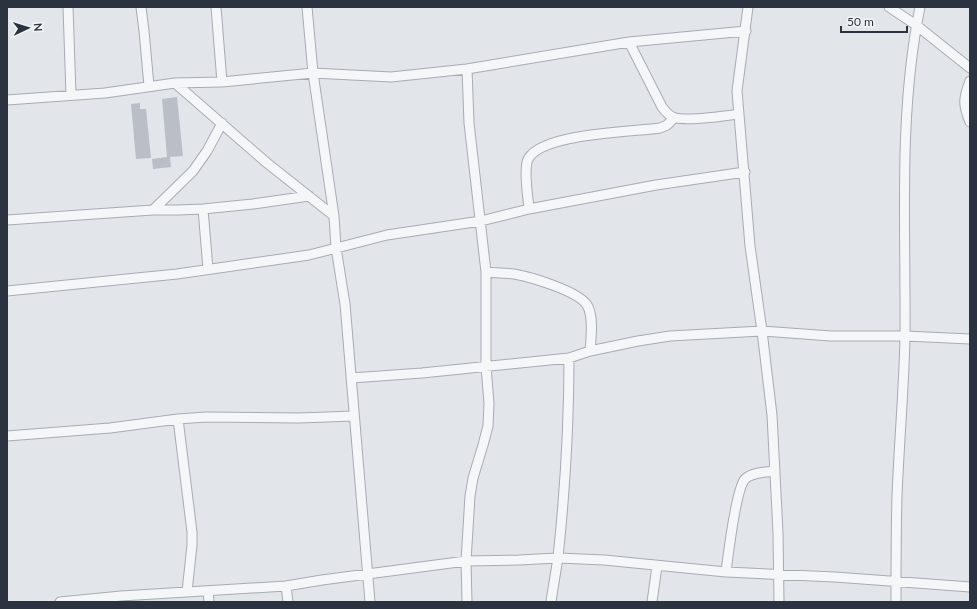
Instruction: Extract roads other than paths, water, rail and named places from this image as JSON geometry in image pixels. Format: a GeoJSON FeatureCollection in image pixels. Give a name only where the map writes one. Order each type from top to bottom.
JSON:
{"type":"FeatureCollection","features":[{"type":"Feature","properties":{"kind":"street"},"geometry":{"type":"LineString","coordinates":[[68,7],[71,95]]}},
{"type":"Feature","properties":{"kind":"street"},"geometry":{"type":"LineString","coordinates":[[141,7],[149,86]]}},
{"type":"Feature","properties":{"kind":"street"},"geometry":{"type":"LineString","coordinates":[[216,7],[222,82]]}},
{"type":"Feature","properties":{"kind":"street"},"geometry":{"type":"LineString","coordinates":[[306,7],[313,73],[334,216],[336,248],[345,304],[370,602]]}},
{"type":"Feature","properties":{"kind":"street"},"geometry":{"type":"LineString","coordinates":[[748,7],[737,91],[750,246],[772,415],[779,602]]}},
{"type":"Feature","properties":{"kind":"street"},"geometry":{"type":"LineString","coordinates":[[889,7],[916,25],[970,68]]}},
{"type":"Feature","properties":{"kind":"street"},"geometry":{"type":"LineString","coordinates":[[896,602],[897,498],[905,336],[904,225],[906,115],[907,95],[916,25],[920,7]]}},
{"type":"Feature","properties":{"kind":"street"},"geometry":{"type":"LineString","coordinates":[[7,100],[105,93],[175,83],[222,82],[313,73],[390,77],[467,70],[629,42],[746,31]]}},
{"type":"Feature","properties":{"kind":"street"},"geometry":{"type":"LineString","coordinates":[[629,42],[662,107],[674,118],[699,118],[739,114]]}},
{"type":"Feature","properties":{"kind":"street"},"geometry":{"type":"LineString","coordinates":[[467,70],[469,123],[486,272],[486,367],[489,404],[488,426],[473,478],[470,496],[466,561],[467,602]]}},
{"type":"Feature","properties":{"kind":"street"},"geometry":{"type":"LineString","coordinates":[[970,81],[964,95],[964,108],[970,122]]}},
{"type":"Feature","properties":{"kind":"street"},"geometry":{"type":"LineString","coordinates":[[175,83],[267,163],[334,216]]}},
{"type":"Feature","properties":{"kind":"street"},"geometry":{"type":"LineString","coordinates":[[529,209],[526,170],[527,161],[532,154],[539,149],[561,140],[591,135],[660,128],[667,126],[674,118]]}},
{"type":"Feature","properties":{"kind":"street"},"geometry":{"type":"LineString","coordinates":[[153,210],[193,171],[222,123]]}},
{"type":"Feature","properties":{"kind":"street"},"geometry":{"type":"LineString","coordinates":[[7,291],[177,274],[309,255],[387,235],[481,220],[529,209],[656,185],[744,172]]}},
{"type":"Feature","properties":{"kind":"street"},"geometry":{"type":"LineString","coordinates":[[7,220],[153,210],[203,209],[309,196]]}},
{"type":"Feature","properties":{"kind":"street"},"geometry":{"type":"LineString","coordinates":[[203,209],[208,269]]}},
{"type":"Feature","properties":{"kind":"street"},"geometry":{"type":"LineString","coordinates":[[486,272],[515,274],[539,281],[580,298],[588,306],[591,319],[592,333],[590,351]]}},
{"type":"Feature","properties":{"kind":"street"},"geometry":{"type":"LineString","coordinates":[[351,378],[422,373],[569,358],[590,351],[670,336],[762,331],[831,336],[905,336],[970,339]]}},
{"type":"Feature","properties":{"kind":"street"},"geometry":{"type":"LineString","coordinates":[[551,602],[558,558],[569,409],[569,358]]}},
{"type":"Feature","properties":{"kind":"street"},"geometry":{"type":"LineString","coordinates":[[7,436],[110,428],[178,419],[206,417],[299,418],[354,416]]}},
{"type":"Feature","properties":{"kind":"street"},"geometry":{"type":"LineString","coordinates":[[178,419],[192,532],[192,545],[186,592]]}},
{"type":"Feature","properties":{"kind":"street"},"geometry":{"type":"LineString","coordinates":[[726,572],[739,493],[745,479],[752,475],[775,471]]}},
{"type":"Feature","properties":{"kind":"street"},"geometry":{"type":"LineString","coordinates":[[60,602],[122,599],[186,592],[286,586],[466,561],[558,558],[604,560],[726,572],[779,574],[970,587]]}},
{"type":"Feature","properties":{"kind":"street"},"geometry":{"type":"LineString","coordinates":[[652,602],[657,566]]}},
{"type":"Feature","properties":{"kind":"street"},"geometry":{"type":"LineString","coordinates":[[286,586],[288,602]]}},
{"type":"Feature","properties":{"kind":"street"},"geometry":{"type":"LineString","coordinates":[[208,591],[209,602]]}}]}
